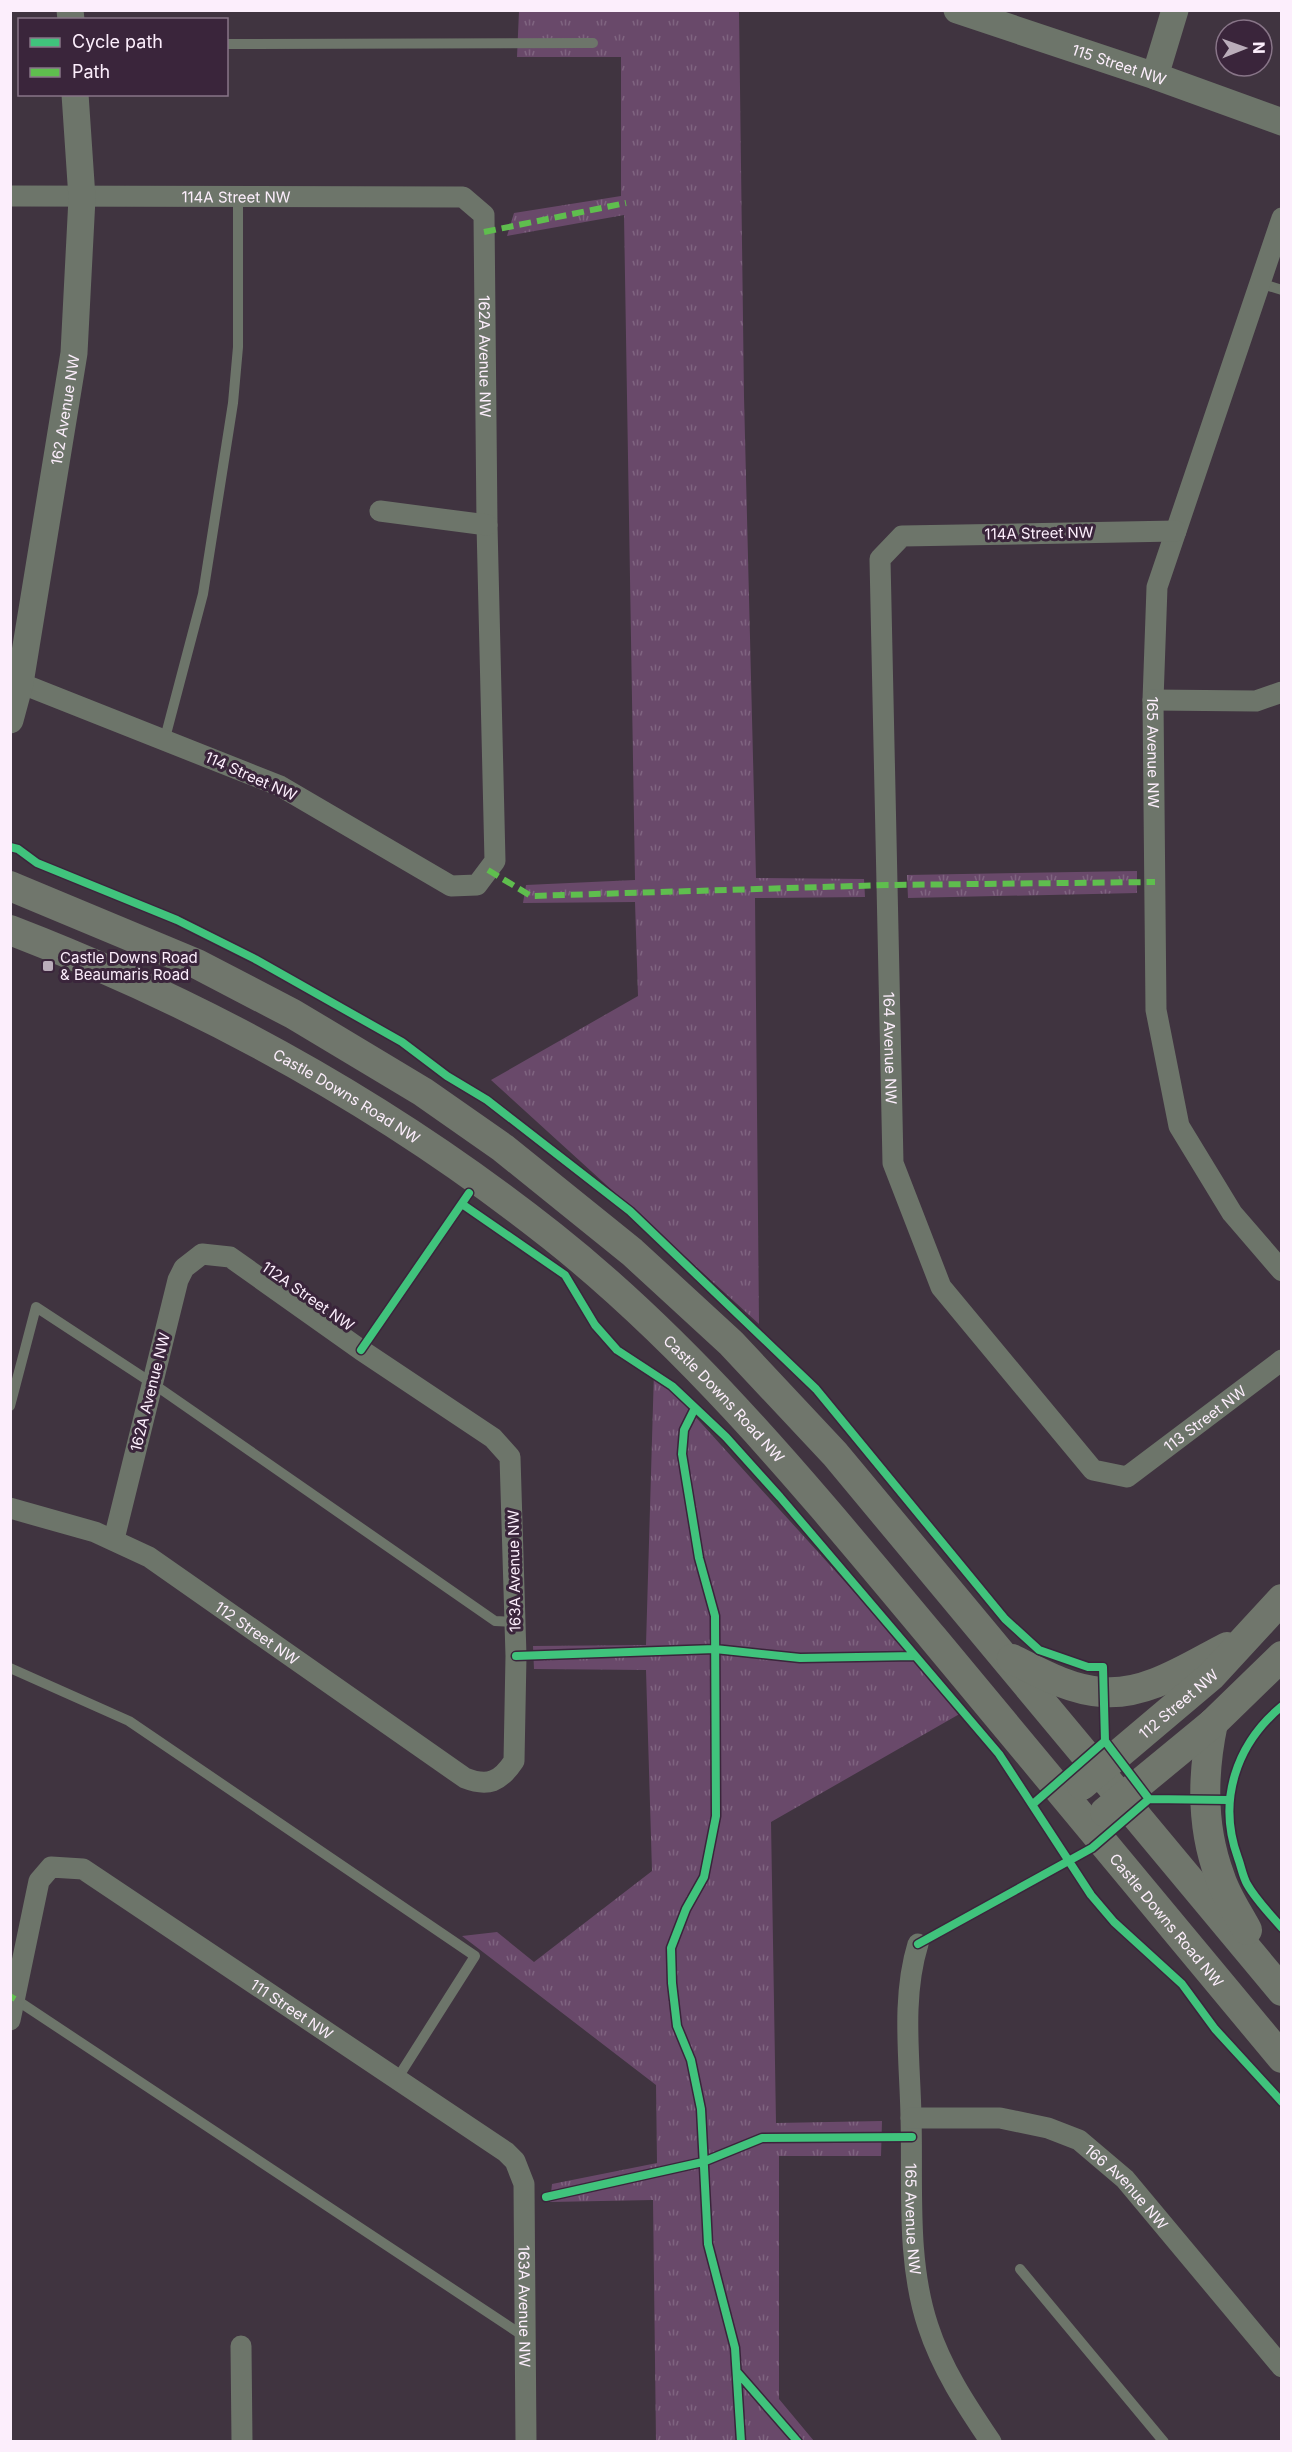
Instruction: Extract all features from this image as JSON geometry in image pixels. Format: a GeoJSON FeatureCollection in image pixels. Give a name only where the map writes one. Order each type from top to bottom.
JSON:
{"type":"FeatureCollection","features":[{"type":"Feature","properties":{"kind":"main road"},"geometry":{"type":"LineString","coordinates":[[10,886],[197,964],[293,1014],[423,1092],[520,1161],[632,1252],[731,1344],[835,1454],[1120,1800],[1278,1987]]}},
{"type":"Feature","properties":{"kind":"main road","name":"Castle Downs Road NW"},"geometry":{"type":"LineString","coordinates":[[10,930],[67,952],[171,998],[274,1051],[403,1128],[552,1236],[608,1284],[710,1380],[781,1457],[1281,2058]]}},
{"type":"Feature","properties":{"kind":"main road","name":"112 Street NW"},"geometry":{"type":"LineString","coordinates":[[1066,1799],[1211,1676],[1281,1599]]}},
{"type":"Feature","properties":{"kind":"main road"},"geometry":{"type":"LineString","coordinates":[[999,1652],[1050,1679],[1103,1692],[1139,1688],[1180,1671],[1246,1636]]}},
{"type":"Feature","properties":{"kind":"main road"},"geometry":{"type":"LineString","coordinates":[[1089,1826],[1214,1724],[1281,1656]]}},
{"type":"Feature","properties":{"kind":"main road"},"geometry":{"type":"LineString","coordinates":[[1214,1724],[1205,1761],[1204,1799],[1209,1838],[1220,1878],[1278,1987]]}},
{"type":"Feature","properties":{"kind":"street","name":"115 Street NW"},"geometry":{"type":"LineString","coordinates":[[957,10],[1155,76],[1281,122]]}},
{"type":"Feature","properties":{"kind":"street"},"geometry":{"type":"LineString","coordinates":[[1155,76],[1175,10]]}},
{"type":"Feature","properties":{"kind":"street","name":"162 Avenue NW"},"geometry":{"type":"LineString","coordinates":[[10,720],[20,683],[74,353],[82,198],[75,96]]}},
{"type":"Feature","properties":{"kind":"street","name":"114A Street NW"},"geometry":{"type":"LineString","coordinates":[[10,196],[82,198],[463,197]]}},
{"type":"Feature","properties":{"kind":"street","name":"162A Avenue NW"},"geometry":{"type":"LineString","coordinates":[[463,197],[484,215],[487,525],[495,861]]}},
{"type":"Feature","properties":{"kind":"street","name":"165 Avenue NW"},"geometry":{"type":"LineString","coordinates":[[1281,218],[1157,587],[1153,700],[1156,1010],[1179,1126],[1232,1213],[1281,1271]]}},
{"type":"Feature","properties":{"kind":"street"},"geometry":{"type":"LineString","coordinates":[[380,512],[487,525]]}},
{"type":"Feature","properties":{"kind":"street","name":"114A Street NW"},"geometry":{"type":"LineString","coordinates":[[902,536],[1176,531]]}},
{"type":"Feature","properties":{"kind":"street","name":"164 Avenue NW"},"geometry":{"type":"LineString","coordinates":[[902,536],[880,559],[893,1163],[941,1287],[1093,1470],[1127,1477]]}},
{"type":"Feature","properties":{"kind":"street","name":"114 Street NW"},"geometry":{"type":"LineString","coordinates":[[20,683],[165,738],[280,786],[451,886],[477,885],[495,861]]}},
{"type":"Feature","properties":{"kind":"street"},"geometry":{"type":"LineString","coordinates":[[1153,700],[1256,701],[1281,692]]}},
{"type":"Feature","properties":{"kind":"street","name":"162A Avenue NW"},"geometry":{"type":"LineString","coordinates":[[114,1539],[178,1280],[184,1268],[202,1254]]}},
{"type":"Feature","properties":{"kind":"street","name":"112A Street NW"},"geometry":{"type":"LineString","coordinates":[[202,1254],[230,1257],[361,1350],[493,1438],[510,1457]]}},
{"type":"Feature","properties":{"kind":"street","name":"113 Street NW"},"geometry":{"type":"LineString","coordinates":[[1127,1477],[1281,1360]]}},
{"type":"Feature","properties":{"kind":"street","name":"163A Avenue NW"},"geometry":{"type":"LineString","coordinates":[[491,1783],[505,1775],[514,1761],[516,1749],[510,1457]]}},
{"type":"Feature","properties":{"kind":"street","name":"112 Street NW"},"geometry":{"type":"LineString","coordinates":[[10,1508],[75,1525],[114,1539],[149,1557],[465,1778],[476,1782],[491,1783]]}},
{"type":"Feature","properties":{"kind":"street","name":"111 Street NW"},"geometry":{"type":"LineString","coordinates":[[15,1999],[39,1881],[51,1868],[83,1869],[506,2152],[521,2172]]}},
{"type":"Feature","properties":{"kind":"street","name":"165 Avenue NW"},"geometry":{"type":"LineString","coordinates":[[918,1944],[908,1987],[913,2239],[918,2282],[927,2324],[944,2368],[991,2442]]}},
{"type":"Feature","properties":{"kind":"street"},"geometry":{"type":"LineString","coordinates":[[10,2020],[15,1999]]}},
{"type":"Feature","properties":{"kind":"street","name":"166 Avenue NW"},"geometry":{"type":"LineString","coordinates":[[911,2118],[1008,2119],[1048,2128],[1079,2140],[1125,2180],[1281,2367]]}},
{"type":"Feature","properties":{"kind":"street","name":"163A Avenue NW"},"geometry":{"type":"LineString","coordinates":[[521,2172],[525,2200],[526,2442]]}},
{"type":"Feature","properties":{"kind":"street"},"geometry":{"type":"LineString","coordinates":[[241,2346],[242,2442]]}},
{"type":"Feature","properties":{"kind":"lane"},"geometry":{"type":"LineString","coordinates":[[228,44],[593,43]]}},
{"type":"Feature","properties":{"kind":"lane"},"geometry":{"type":"LineString","coordinates":[[165,738],[203,594],[233,403],[238,347],[238,197]]}},
{"type":"Feature","properties":{"kind":"lane"},"geometry":{"type":"LineString","coordinates":[[1259,283],[1281,290]]}},
{"type":"Feature","properties":{"kind":"lane"},"geometry":{"type":"LineString","coordinates":[[10,1406],[36,1307],[152,1383],[495,1621],[515,1622]]}},
{"type":"Feature","properties":{"kind":"lane"},"geometry":{"type":"LineString","coordinates":[[10,1668],[129,1721],[475,1956],[397,2079]]}},
{"type":"Feature","properties":{"kind":"lane"},"geometry":{"type":"LineString","coordinates":[[15,1999],[525,2337]]}},
{"type":"Feature","properties":{"kind":"lane"},"geometry":{"type":"LineString","coordinates":[[1020,2269],[1164,2442]]}},
{"type":"Feature","properties":{"kind":"green space"},"geometry":{"type":"Polygon","coordinates":[[[519,11],[739,11],[744,397],[756,878],[864,879],[865,897],[755,898],[759,1324],[491,1080],[638,996],[635,902],[523,903],[526,885],[635,880],[624,215],[507,236],[514,213],[621,196],[621,57],[517,57],[519,11]]]}},
{"type":"Feature","properties":{"kind":"green space"},"geometry":{"type":"Polygon","coordinates":[[[1137,871],[1137,893],[908,898],[907,875],[1137,871]]]}},
{"type":"Feature","properties":{"kind":"green space"},"geometry":{"type":"Polygon","coordinates":[[[654,1371],[963,1712],[771,1822],[776,2123],[882,2121],[881,2156],[779,2156],[779,2399],[814,2441],[656,2441],[653,2200],[550,2202],[552,2184],[657,2163],[656,2085],[462,1936],[497,1932],[534,1962],[652,1871],[646,1670],[534,1669],[533,1646],[646,1645],[654,1371]]]}},
{"type":"Feature","properties":{"kind":"marked path"},"geometry":{"type":"LineString","coordinates":[[484,232],[626,203]]}},
{"type":"Feature","properties":{"kind":"marked path"},"geometry":{"type":"LineString","coordinates":[[488,870],[531,896],[887,885],[1155,882]]}},
{"type":"Feature","properties":{"kind":"marked path"},"geometry":{"type":"LineString","coordinates":[[10,1996],[15,1999]]}},
{"type":"Feature","properties":{"kind":"cycle path"},"geometry":{"type":"LineString","coordinates":[[10,847],[18,849],[37,863],[177,920],[255,959],[402,1042],[447,1076],[487,1100],[630,1211],[816,1389],[1005,1619],[1039,1650],[1088,1667],[1103,1667],[1105,1741],[1149,1799],[1228,1800]]}},
{"type":"Feature","properties":{"kind":"cycle path"},"geometry":{"type":"LineString","coordinates":[[361,1350],[469,1193]]}},
{"type":"Feature","properties":{"kind":"cycle path"},"geometry":{"type":"LineString","coordinates":[[462,1204],[565,1275],[595,1325],[617,1350],[672,1386],[726,1437],[999,1754],[1091,1895],[1114,1922],[1182,1984],[1215,2029],[1282,2102]]}},
{"type":"Feature","properties":{"kind":"cycle path"},"geometry":{"type":"LineString","coordinates":[[694,1410],[684,1430],[682,1454],[699,1558],[715,1616],[716,1816],[704,1877],[686,1909],[671,1948],[672,1983],[677,2026],[691,2060],[701,2109],[708,2244],[735,2348],[741,2442]]}},
{"type":"Feature","properties":{"kind":"cycle path"},"geometry":{"type":"LineString","coordinates":[[516,1656],[715,1649],[800,1658],[915,1656]]}},
{"type":"Feature","properties":{"kind":"cycle path"},"geometry":{"type":"LineString","coordinates":[[1282,1706],[1266,1721],[1242,1756],[1235,1775],[1230,1816],[1232,1837],[1246,1881],[1259,1901],[1282,1928]]}},
{"type":"Feature","properties":{"kind":"cycle path"},"geometry":{"type":"LineString","coordinates":[[1033,1804],[1105,1741]]}},
{"type":"Feature","properties":{"kind":"cycle path"},"geometry":{"type":"LineString","coordinates":[[918,1944],[1092,1848],[1149,1799]]}},
{"type":"Feature","properties":{"kind":"cycle path"},"geometry":{"type":"LineString","coordinates":[[546,2197],[703,2162],[762,2138],[912,2137]]}},
{"type":"Feature","properties":{"kind":"cycle path"},"geometry":{"type":"LineString","coordinates":[[738,2373],[798,2442]]}},
{"type":"Feature","properties":{"kind":"place","name":"Castle Downs Road & Beaumaris Road"},"geometry":{"type":"Point","coordinates":[48,966]}}]}
